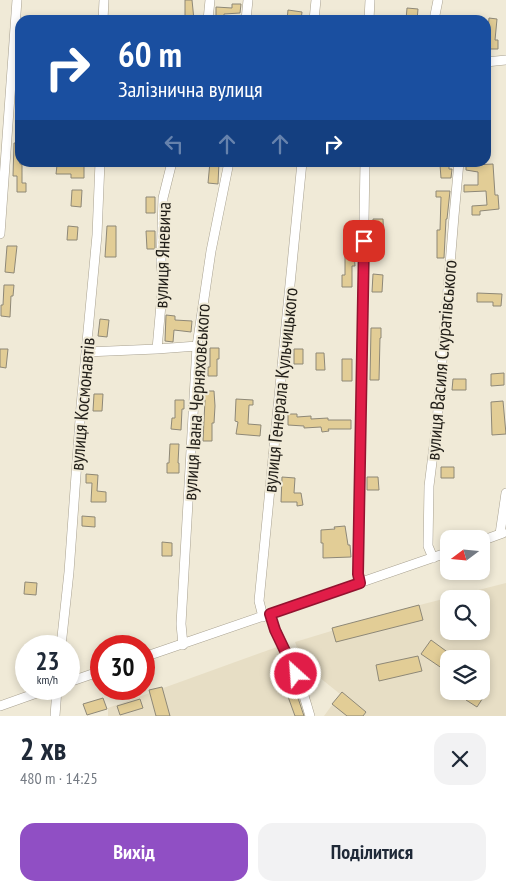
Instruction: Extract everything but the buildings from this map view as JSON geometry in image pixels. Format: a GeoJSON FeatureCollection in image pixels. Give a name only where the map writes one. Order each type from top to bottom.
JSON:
{"type":"FeatureCollection","features":[{"type":"Feature","properties":{"kind":"street"},"geometry":{"type":"LineString","coordinates":[[16,15],[17,0]]}},
{"type":"Feature","properties":{"kind":"street"},"geometry":{"type":"LineString","coordinates":[[103,15],[104,0]]}},
{"type":"Feature","properties":{"kind":"street"},"geometry":{"type":"LineString","coordinates":[[208,15],[210,0]]}},
{"type":"Feature","properties":{"kind":"street"},"geometry":{"type":"LineString","coordinates":[[246,15],[248,0]]}},
{"type":"Feature","properties":{"kind":"street"},"geometry":{"type":"LineString","coordinates":[[314,15],[316,0]]}},
{"type":"Feature","properties":{"kind":"street"},"geometry":{"type":"LineString","coordinates":[[369,15],[370,0]]}},
{"type":"Feature","properties":{"kind":"street"},"geometry":{"type":"LineString","coordinates":[[435,15],[438,0]]}},
{"type":"Feature","properties":{"kind":"street"},"geometry":{"type":"LineString","coordinates":[[0,234],[15,28]]}},
{"type":"Feature","properties":{"kind":"street"},"geometry":{"type":"LineString","coordinates":[[491,62],[506,60]]}},
{"type":"Feature","properties":{"kind":"street","name":"вулиця Космонавтів"},"geometry":{"type":"LineString","coordinates":[[62,635],[97,236],[100,167]]}},
{"type":"Feature","properties":{"kind":"street","name":"вулиця Яневича"},"geometry":{"type":"LineString","coordinates":[[157,349],[163,282],[161,262],[163,198],[171,167]]}},
{"type":"Feature","properties":{"kind":"street","name":"вулиця Івана Черняховського"},"geometry":{"type":"LineString","coordinates":[[183,644],[181,624],[197,346],[210,251],[229,167]]}},
{"type":"Feature","properties":{"kind":"street","name":"вулиця Генерала Кульчицького"},"geometry":{"type":"LineString","coordinates":[[302,167],[259,601],[275,630],[299,682],[306,698],[310,716]]}},
{"type":"Feature","properties":{"kind":"street"},"geometry":{"type":"LineString","coordinates":[[360,583],[358,574],[365,167]]}},
{"type":"Feature","properties":{"kind":"street","name":"вулиця Василя Скуратівського"},"geometry":{"type":"LineString","coordinates":[[433,558],[428,546],[429,486],[437,422],[459,167]]}},
{"type":"Feature","properties":{"kind":"street"},"geometry":{"type":"LineString","coordinates":[[86,352],[197,346]]}},
{"type":"Feature","properties":{"kind":"street"},"geometry":{"type":"LineString","coordinates":[[490,538],[503,533],[506,492]]}},
{"type":"Feature","properties":{"kind":"street"},"geometry":{"type":"LineString","coordinates":[[155,653],[440,555]]}},
{"type":"Feature","properties":{"kind":"street"},"geometry":{"type":"LineString","coordinates":[[0,706],[17,700]]}},
{"type":"Feature","properties":{"kind":"street"},"geometry":{"type":"LineString","coordinates":[[55,716],[56,700]]}},
{"type":"Feature","properties":{"kind":"shaded area"},"geometry":{"type":"Polygon","coordinates":[[[506,583],[506,716],[324,716],[340,694],[304,665],[295,642],[440,600],[440,640],[490,640],[490,590],[479,590],[506,583]]]}},
{"type":"Feature","properties":{"kind":"shaded area"},"geometry":{"type":"Polygon","coordinates":[[[277,647],[300,687],[306,716],[108,716],[108,708],[130,700],[155,700],[155,691],[277,647]]]}},
{"type":"Feature","properties":{"kind":"route"},"geometry":{"type":"LineString","coordinates":[[296,674],[275,630],[270,614],[360,583],[358,574],[364,241]]}}]}
